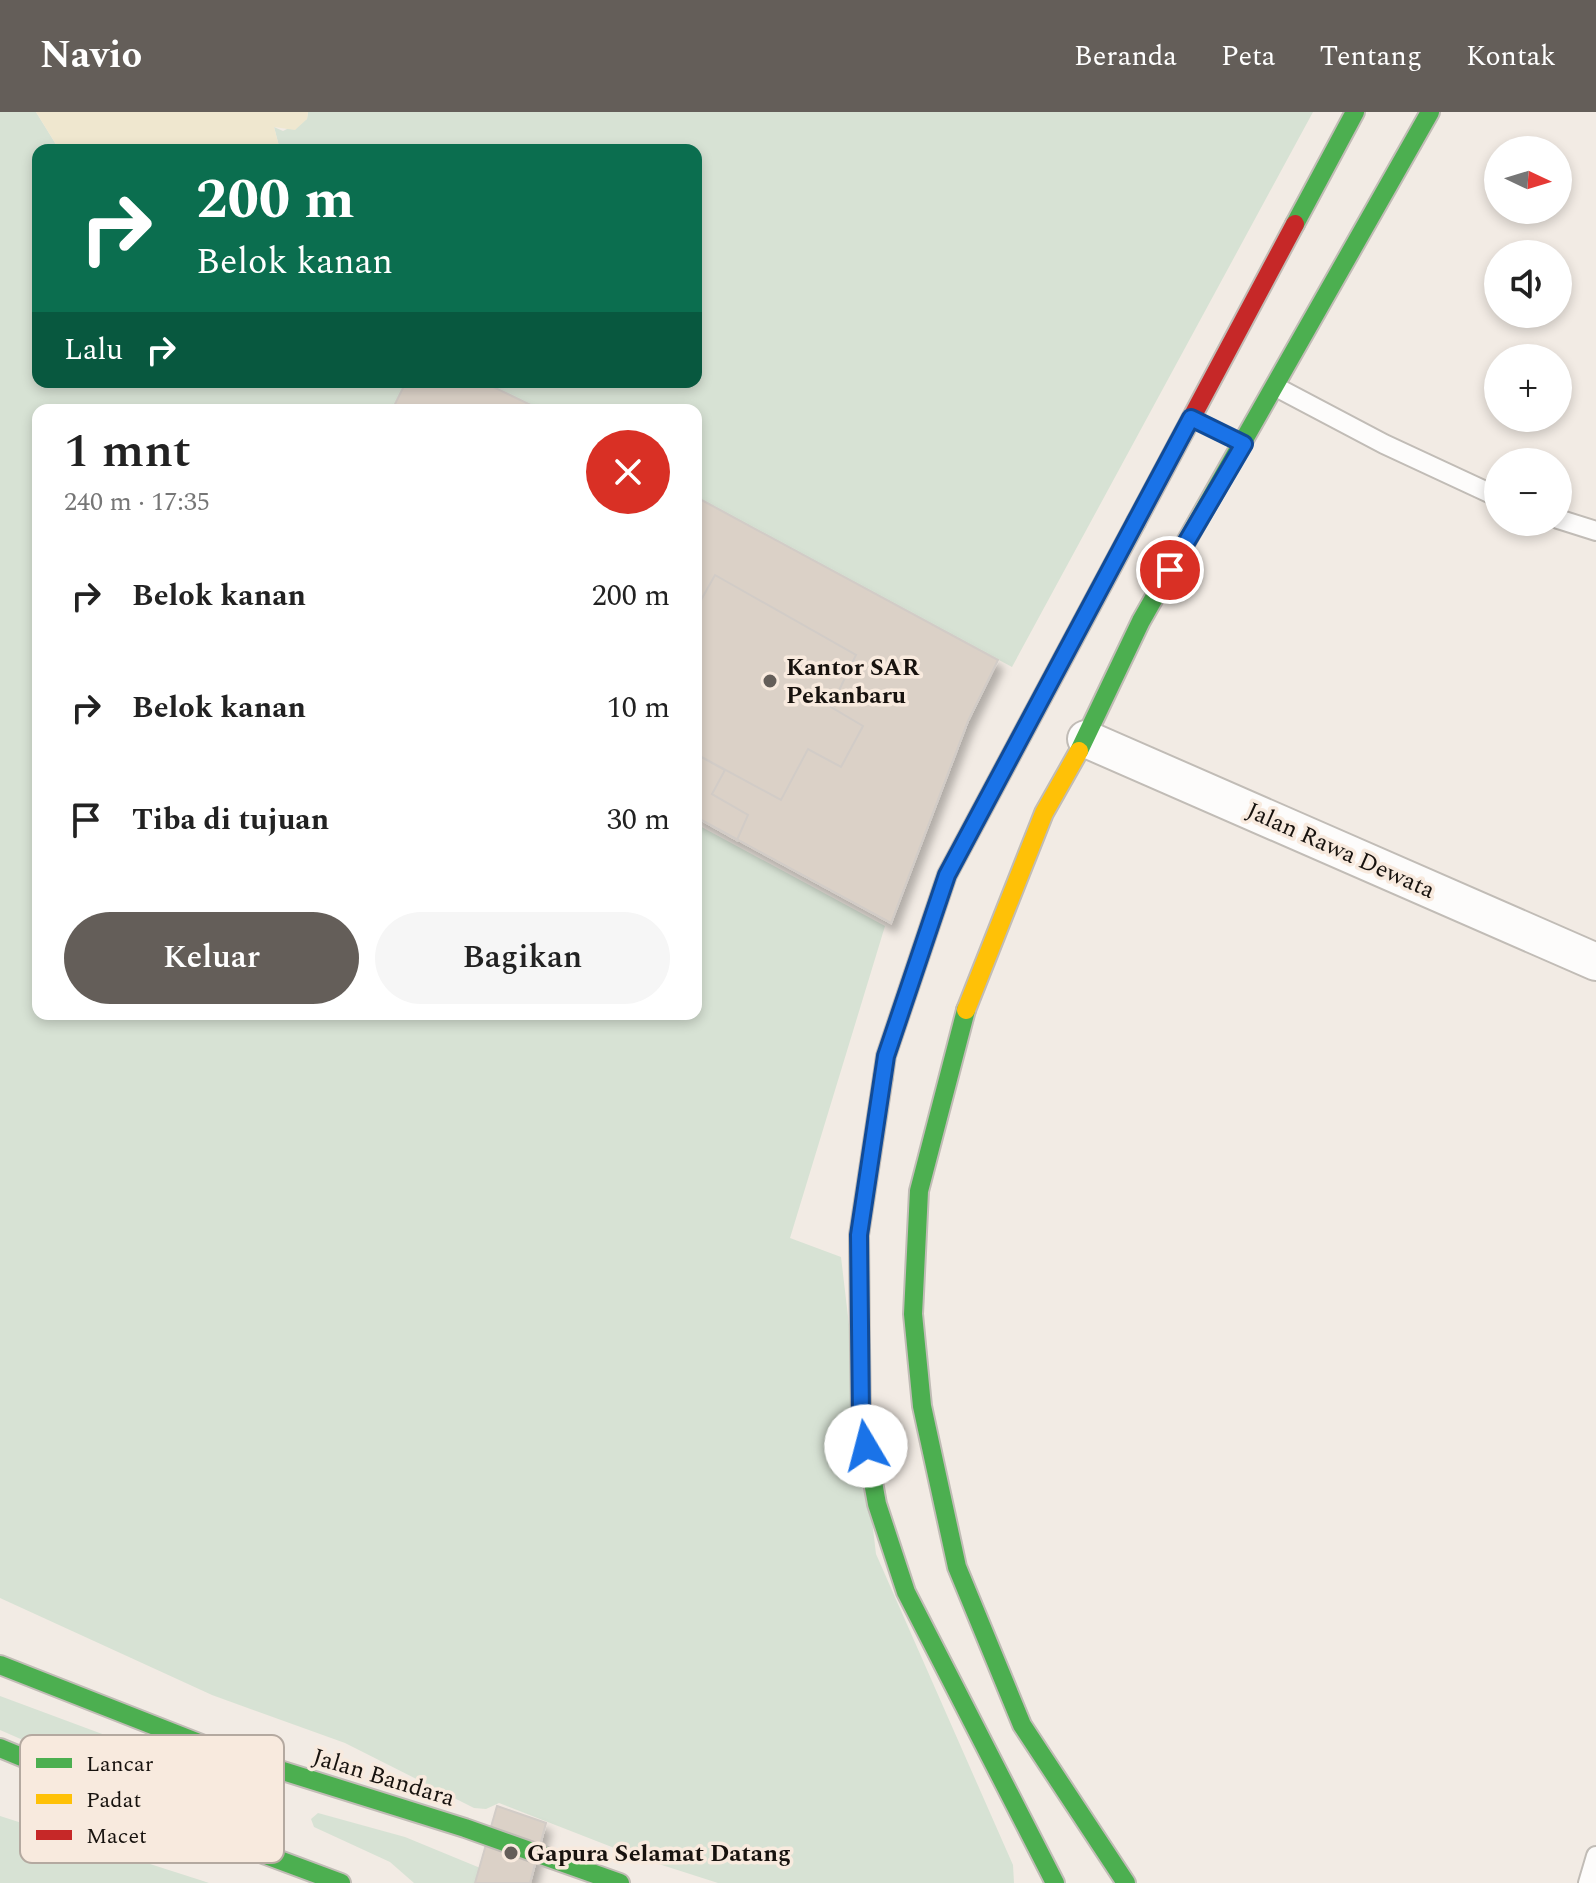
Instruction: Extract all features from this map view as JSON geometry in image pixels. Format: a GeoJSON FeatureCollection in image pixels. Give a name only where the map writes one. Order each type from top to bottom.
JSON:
{"type":"FeatureCollection","features":[{"type":"Feature","properties":{"kind":"street"},"geometry":{"type":"LineString","coordinates":[[1055,1883],[906,1592],[877,1504],[861,1416],[859,1235],[886,1056],[947,875],[1197,422],[1355,112]]}},
{"type":"Feature","properties":{"kind":"street"},"geometry":{"type":"LineString","coordinates":[[1126,1883],[1022,1725],[957,1567],[922,1406],[913,1314],[914,1241],[919,1191],[962,1019],[1044,813],[1086,739],[1141,621],[1237,441],[1276,387],[1430,112]]}},
{"type":"Feature","properties":{"kind":"street","name":"Jalan Rawa Dewata"},"geometry":{"type":"LineString","coordinates":[[1086,739],[1596,962]]}},
{"type":"Feature","properties":{"kind":"street","name":"Jalan Bandara"},"geometry":{"type":"LineString","coordinates":[[0,1665],[178,1735]]}},
{"type":"Feature","properties":{"kind":"street"},"geometry":{"type":"LineString","coordinates":[[0,1748],[20,1756]]}},
{"type":"Feature","properties":{"kind":"street","name":"Jalan Bandara"},"geometry":{"type":"LineString","coordinates":[[284,1771],[465,1828],[620,1883]]}},
{"type":"Feature","properties":{"kind":"street"},"geometry":{"type":"LineString","coordinates":[[284,1862],[341,1883]]}},
{"type":"Feature","properties":{"kind":"lane"},"geometry":{"type":"LineString","coordinates":[[1276,387],[1384,444],[1484,490]]}},
{"type":"Feature","properties":{"kind":"lane"},"geometry":{"type":"LineString","coordinates":[[1572,523],[1596,531]]}},
{"type":"Feature","properties":{"kind":"lane"},"geometry":{"type":"LineString","coordinates":[[1588,1883],[1596,1856]]}},
{"type":"Feature","properties":{"kind":"green space"},"geometry":{"type":"Polygon","coordinates":[[[0,112],[36,112],[56,144],[32,144],[32,388],[403,388],[394,404],[32,404],[32,1020],[702,1020],[702,827],[885,926],[790,1238],[841,1257],[876,1554],[1013,1865],[1014,1883],[718,1883],[640,1858],[499,1803],[486,1809],[474,1808],[345,1743],[212,1695],[0,1598],[0,112]]]}},
{"type":"Feature","properties":{"kind":"green space"},"geometry":{"type":"Polygon","coordinates":[[[308,112],[1313,112],[1012,667],[702,500],[702,404],[529,404],[495,388],[702,388],[702,144],[278,144],[274,127],[283,131],[307,119],[308,112]]]}},
{"type":"Feature","properties":{"kind":"green space"},"geometry":{"type":"Polygon","coordinates":[[[0,1696],[105,1735],[20,1735],[20,1739],[0,1730],[0,1696]]]}},
{"type":"Feature","properties":{"kind":"green space"},"geometry":{"type":"Polygon","coordinates":[[[318,1813],[405,1837],[517,1883],[414,1883],[390,1862],[314,1827],[311,1819],[318,1813]]]}},
{"type":"Feature","properties":{"kind":"green space"},"geometry":{"type":"Polygon","coordinates":[[[0,1816],[20,1822],[20,1863],[147,1863],[209,1883],[0,1883],[0,1816]]]}},
{"type":"Feature","properties":{"kind":"sand"},"geometry":{"type":"Polygon","coordinates":[[[36,112],[308,112],[307,119],[295,130],[274,127],[278,144],[56,144],[36,112]]]}},
{"type":"Feature","properties":{"kind":"building"},"geometry":{"type":"Polygon","coordinates":[[[403,388],[495,388],[529,404],[395,404],[403,388]]]}},
{"type":"Feature","properties":{"kind":"building"},"geometry":{"type":"Polygon","coordinates":[[[403,388],[495,388],[529,404],[395,404],[403,388]]]}},
{"type":"Feature","properties":{"kind":"building"},"geometry":{"type":"Polygon","coordinates":[[[702,500],[998,660],[968,721],[891,923],[702,820],[702,500]]]}},
{"type":"Feature","properties":{"kind":"building","name":"Kantor SAR Pekanbaru"},"geometry":{"type":"Polygon","coordinates":[[[715,575],[856,655],[831,707],[863,726],[841,767],[808,749],[781,800],[702,757],[702,598],[715,575]]]}},
{"type":"Feature","properties":{"kind":"building"},"geometry":{"type":"Polygon","coordinates":[[[702,757],[725,770],[712,794],[748,815],[737,840],[702,820],[702,757]]]}},
{"type":"Feature","properties":{"kind":"building","name":"Gapura Selamat Datang"},"geometry":{"type":"Polygon","coordinates":[[[497,1806],[546,1823],[530,1883],[475,1883],[497,1806]]]}},
{"type":"Feature","properties":{"kind":"traffic: fast"},"geometry":{"type":"LineString","coordinates":[[1295,224],[1355,112]]}},
{"type":"Feature","properties":{"kind":"traffic: fast"},"geometry":{"type":"LineString","coordinates":[[1079,751],[1141,621],[1430,112]]}},
{"type":"Feature","properties":{"kind":"traffic: fast"},"geometry":{"type":"LineString","coordinates":[[883,1077],[886,1056],[947,875],[1136,522]]}},
{"type":"Feature","properties":{"kind":"traffic: fast"},"geometry":{"type":"LineString","coordinates":[[966,1010],[919,1191],[913,1314],[922,1406],[957,1567],[1022,1725],[1126,1883]]}},
{"type":"Feature","properties":{"kind":"traffic: fast"},"geometry":{"type":"LineString","coordinates":[[860,1347],[861,1416],[877,1504],[906,1592],[1055,1883]]}},
{"type":"Feature","properties":{"kind":"traffic: fast"},"geometry":{"type":"LineString","coordinates":[[0,1665],[178,1735]]}},
{"type":"Feature","properties":{"kind":"traffic: fast"},"geometry":{"type":"LineString","coordinates":[[0,1748],[20,1756]]}},
{"type":"Feature","properties":{"kind":"traffic: fast"},"geometry":{"type":"LineString","coordinates":[[284,1771],[465,1828],[620,1883]]}},
{"type":"Feature","properties":{"kind":"traffic: fast"},"geometry":{"type":"LineString","coordinates":[[284,1862],[341,1883]]}},
{"type":"Feature","properties":{"kind":"traffic: slow"},"geometry":{"type":"LineString","coordinates":[[966,1010],[1044,813],[1079,751]]}},
{"type":"Feature","properties":{"kind":"traffic: slow"},"geometry":{"type":"LineString","coordinates":[[860,1347],[859,1235],[883,1077]]}},
{"type":"Feature","properties":{"kind":"traffic: jam"},"geometry":{"type":"LineString","coordinates":[[1136,522],[1295,224]]}},
{"type":"Feature","properties":{"kind":"place","name":"Kantor SAR Pekanbaru"},"geometry":{"type":"Point","coordinates":[770,681]}},
{"type":"Feature","properties":{"kind":"place","name":"Gapura Selamat Datang"},"geometry":{"type":"Point","coordinates":[511,1853]}},
{"type":"Feature","properties":{"kind":"route"},"geometry":{"type":"LineString","coordinates":[[866,1446],[861,1416],[859,1235],[886,1056],[947,875],[1191,418],[1244,444],[1170,570]]}}]}
